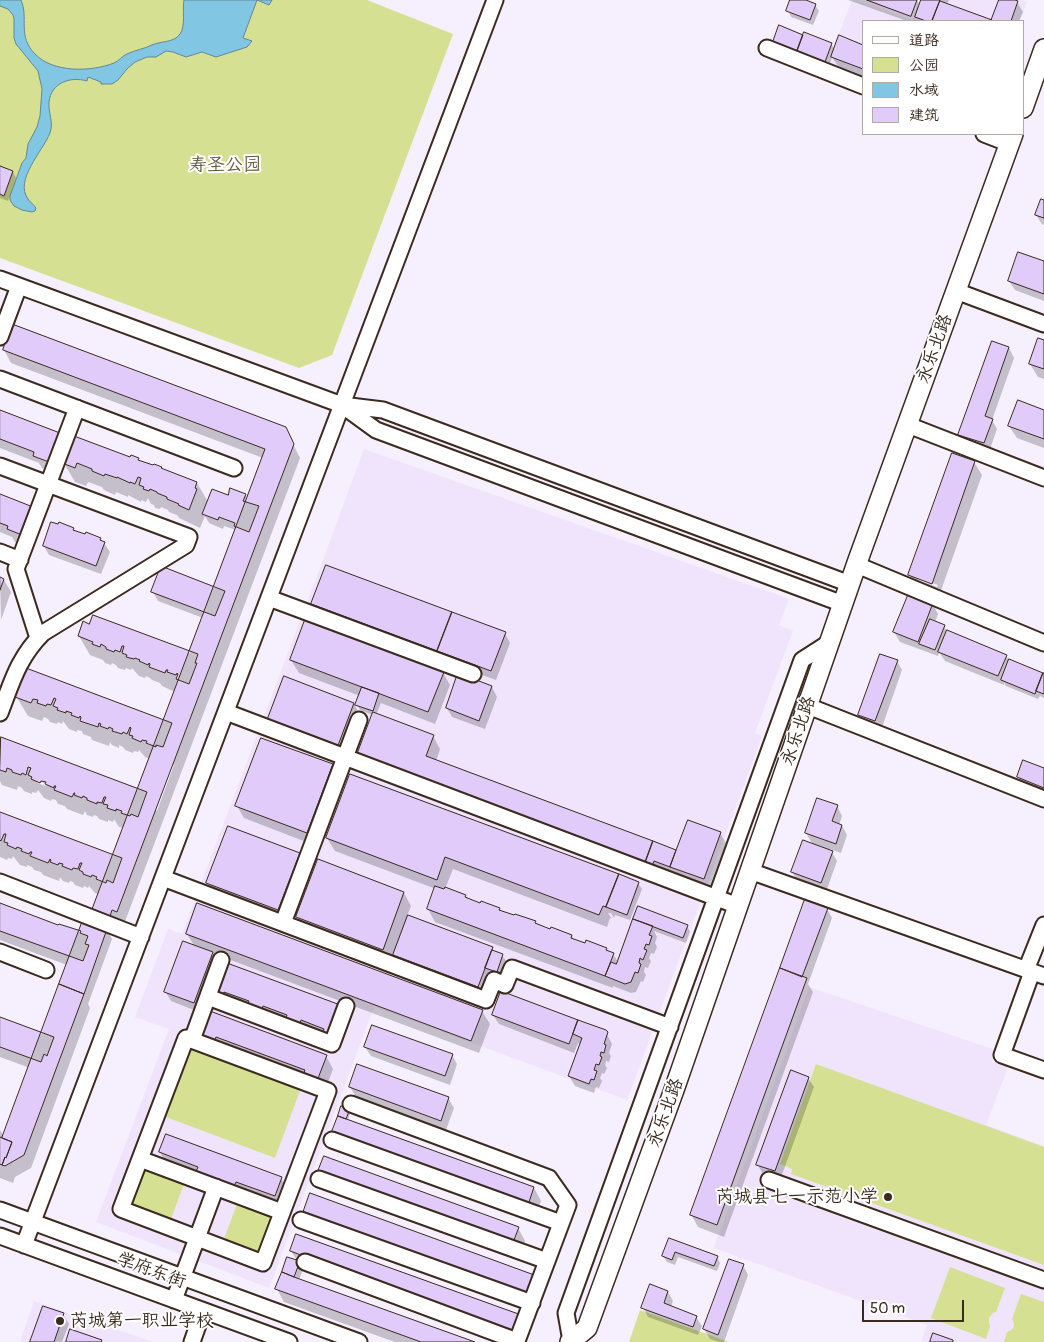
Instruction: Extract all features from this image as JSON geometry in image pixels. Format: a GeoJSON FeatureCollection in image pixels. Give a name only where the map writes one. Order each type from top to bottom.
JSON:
{"type":"FeatureCollection","features":[{"type":"Feature","properties":{"kind":"main road"},"geometry":{"type":"LineString","coordinates":[[1024,105],[1044,49]]}},
{"type":"Feature","properties":{"kind":"main road","name":"永乐北路"},"geometry":{"type":"LineString","coordinates":[[570,1342],[589,1335],[850,584],[1012,139]]}},
{"type":"Feature","properties":{"kind":"street"},"geometry":{"type":"LineString","coordinates":[[24,1245],[495,0]]}},
{"type":"Feature","properties":{"kind":"street"},"geometry":{"type":"LineString","coordinates":[[767,48],[862,86]]}},
{"type":"Feature","properties":{"kind":"street"},"geometry":{"type":"LineString","coordinates":[[990,135],[1012,139]]}},
{"type":"Feature","properties":{"kind":"street"},"geometry":{"type":"LineString","coordinates":[[0,279],[342,405],[383,410],[850,584]]}},
{"type":"Feature","properties":{"kind":"street"},"geometry":{"type":"LineString","coordinates":[[0,337],[19,286]]}},
{"type":"Feature","properties":{"kind":"street"},"geometry":{"type":"LineString","coordinates":[[956,291],[1044,324]]}},
{"type":"Feature","properties":{"kind":"street"},"geometry":{"type":"LineString","coordinates":[[0,379],[234,468]]}},
{"type":"Feature","properties":{"kind":"street"},"geometry":{"type":"LineString","coordinates":[[342,405],[376,430],[843,604]]}},
{"type":"Feature","properties":{"kind":"street"},"geometry":{"type":"LineString","coordinates":[[38,638],[16,569],[77,408]]}},
{"type":"Feature","properties":{"kind":"street"},"geometry":{"type":"LineString","coordinates":[[908,424],[1044,478]]}},
{"type":"Feature","properties":{"kind":"street"},"geometry":{"type":"LineString","coordinates":[[0,466],[189,537],[186,545],[43,633],[28,649],[20,663],[0,714]]}},
{"type":"Feature","properties":{"kind":"street"},"geometry":{"type":"LineString","coordinates":[[0,552],[20,560]]}},
{"type":"Feature","properties":{"kind":"street"},"geometry":{"type":"LineString","coordinates":[[857,565],[1044,643]]}},
{"type":"Feature","properties":{"kind":"street"},"geometry":{"type":"LineString","coordinates":[[269,598],[473,674]]}},
{"type":"Feature","properties":{"kind":"street"},"geometry":{"type":"LineString","coordinates":[[570,1342],[566,1313],[802,660],[830,642]]}},
{"type":"Feature","properties":{"kind":"street"},"geometry":{"type":"LineString","coordinates":[[808,706],[1044,798]]}},
{"type":"Feature","properties":{"kind":"street"},"geometry":{"type":"LineString","coordinates":[[226,712],[738,906]]}},
{"type":"Feature","properties":{"kind":"street"},"geometry":{"type":"LineString","coordinates":[[283,923],[359,720]]}},
{"type":"Feature","properties":{"kind":"street"},"geometry":{"type":"LineString","coordinates":[[750,871],[1034,972]]}},
{"type":"Feature","properties":{"kind":"street"},"geometry":{"type":"LineString","coordinates":[[163,878],[486,1000],[494,980],[506,984],[512,968],[670,1027]]}},
{"type":"Feature","properties":{"kind":"street"},"geometry":{"type":"LineString","coordinates":[[0,882],[140,937]]}},
{"type":"Feature","properties":{"kind":"street"},"geometry":{"type":"LineString","coordinates":[[1044,925],[1034,972],[1002,1055],[1044,1070]]}},
{"type":"Feature","properties":{"kind":"street"},"geometry":{"type":"LineString","coordinates":[[0,952],[46,970]]}},
{"type":"Feature","properties":{"kind":"street"},"geometry":{"type":"LineString","coordinates":[[192,1040],[222,960]]}},
{"type":"Feature","properties":{"kind":"street"},"geometry":{"type":"LineString","coordinates":[[208,997],[332,1044],[346,1006]]}},
{"type":"Feature","properties":{"kind":"street"},"geometry":{"type":"LineString","coordinates":[[186,1038],[328,1091],[263,1263],[121,1209],[140,1159],[186,1038]]}},
{"type":"Feature","properties":{"kind":"street"},"geometry":{"type":"LineString","coordinates":[[305,1262],[518,1341],[568,1205],[549,1178],[351,1104]]}},
{"type":"Feature","properties":{"kind":"street"},"geometry":{"type":"LineString","coordinates":[[332,1140],[561,1223]]}},
{"type":"Feature","properties":{"kind":"street"},"geometry":{"type":"LineString","coordinates":[[140,1159],[282,1212]]}},
{"type":"Feature","properties":{"kind":"street"},"geometry":{"type":"LineString","coordinates":[[319,1179],[547,1261]]}},
{"type":"Feature","properties":{"kind":"street"},"geometry":{"type":"LineString","coordinates":[[769,1180],[1044,1280]]}},
{"type":"Feature","properties":{"kind":"street"},"geometry":{"type":"LineString","coordinates":[[174,1300],[216,1187]]}},
{"type":"Feature","properties":{"kind":"street"},"geometry":{"type":"LineString","coordinates":[[0,1210],[359,1342]]}},
{"type":"Feature","properties":{"kind":"street"},"geometry":{"type":"LineString","coordinates":[[301,1220],[532,1303]]}},
{"type":"Feature","properties":{"kind":"street","name":"学府东街"},"geometry":{"type":"LineString","coordinates":[[0,1236],[289,1342]]}},
{"type":"Feature","properties":{"kind":"street"},"geometry":{"type":"LineString","coordinates":[[192,1342],[203,1311]]}},
{"type":"Feature","properties":{"kind":"shaded area"},"geometry":{"type":"Polygon","coordinates":[[[852,0],[858,0],[912,20],[862,20],[862,79],[827,65],[852,0]]]}},
{"type":"Feature","properties":{"kind":"shaded area"},"geometry":{"type":"Polygon","coordinates":[[[920,0],[1022,0],[1027,2],[1020,20],[912,20],[920,0]]]}},
{"type":"Feature","properties":{"kind":"shaded area"},"geometry":{"type":"Polygon","coordinates":[[[364,449],[789,599],[779,625],[793,631],[755,733],[762,736],[627,1100],[374,1007],[269,1288],[96,1222],[169,1029],[135,1017],[168,929],[182,934],[364,449]]]}},
{"type":"Feature","properties":{"kind":"shaded area","name":"芮城县七一示范小学"},"geometry":{"type":"Polygon","coordinates":[[[809,987],[996,1050],[992,1062],[1008,1067],[986,1125],[1044,1146],[1044,1342],[921,1342],[927,1325],[714,1248],[809,987]]]}},
{"type":"Feature","properties":{"kind":"shaded area","name":"芮城第一职业学校"},"geometry":{"type":"Polygon","coordinates":[[[34,1301],[153,1342],[20,1342],[34,1301]]]}},
{"type":"Feature","properties":{"kind":"green space","name":"寿圣公园"},"geometry":{"type":"Polygon","coordinates":[[[0,0],[367,0],[453,34],[332,355],[299,368],[0,258],[0,0]]]}},
{"type":"Feature","properties":{"kind":"green space"},"geometry":{"type":"Polygon","coordinates":[[[192,1048],[301,1088],[275,1158],[166,1117],[192,1048]]]}},
{"type":"Feature","properties":{"kind":"green space"},"geometry":{"type":"Polygon","coordinates":[[[816,1064],[1044,1147],[1044,1265],[791,1174],[792,1169],[780,1164],[816,1064]]]}},
{"type":"Feature","properties":{"kind":"green space"},"geometry":{"type":"Polygon","coordinates":[[[145,1169],[184,1184],[171,1219],[132,1204],[145,1169]]]}},
{"type":"Feature","properties":{"kind":"green space"},"geometry":{"type":"Polygon","coordinates":[[[237,1204],[276,1218],[263,1253],[224,1239],[237,1204]]]}},
{"type":"Feature","properties":{"kind":"green space"},"geometry":{"type":"Polygon","coordinates":[[[950,1267],[1005,1288],[996,1312],[989,1318],[990,1326],[986,1339],[931,1318],[950,1267]]]}},
{"type":"Feature","properties":{"kind":"green space"},"geometry":{"type":"Polygon","coordinates":[[[1021,1294],[1044,1302],[1044,1342],[1004,1342],[1007,1332],[1014,1327],[1012,1319],[1021,1294]]]}},
{"type":"Feature","properties":{"kind":"green space"},"geometry":{"type":"Polygon","coordinates":[[[640,1310],[729,1342],[629,1342],[640,1310]]]}},
{"type":"Feature","properties":{"kind":"water"},"geometry":{"type":"Polygon","coordinates":[[[0,0],[21,0],[26,41],[35,54],[52,65],[62,68],[84,69],[114,63],[125,55],[177,37],[183,27],[184,0],[257,0],[243,38],[252,41],[247,47],[216,57],[202,52],[186,57],[166,51],[156,57],[147,57],[135,62],[112,84],[101,84],[101,82],[88,77],[87,81],[68,80],[57,86],[53,90],[49,102],[50,133],[31,166],[25,183],[28,199],[36,208],[32,212],[14,206],[10,196],[22,163],[26,158],[28,144],[37,127],[40,116],[42,89],[38,71],[16,44],[13,15],[8,9],[0,6],[0,0]]]}},
{"type":"Feature","properties":{"kind":"water"},"geometry":{"type":"Polygon","coordinates":[[[257,0],[272,0],[269,5],[257,0]]]}},
{"type":"Feature","properties":{"kind":"building"},"geometry":{"type":"Polygon","coordinates":[[[790,0],[806,0],[816,4],[810,20],[786,11],[790,0]]]}},
{"type":"Feature","properties":{"kind":"building"},"geometry":{"type":"Polygon","coordinates":[[[867,0],[917,0],[911,16],[867,0]]]}},
{"type":"Feature","properties":{"kind":"building"},"geometry":{"type":"Polygon","coordinates":[[[921,0],[940,0],[932,20],[923,20],[915,17],[921,0]]]}},
{"type":"Feature","properties":{"kind":"building"},"geometry":{"type":"Polygon","coordinates":[[[999,0],[1018,1],[1011,20],[991,20],[999,0]]]}},
{"type":"Feature","properties":{"kind":"building"},"geometry":{"type":"Polygon","coordinates":[[[940,1],[992,20],[932,20],[940,1]]]}},
{"type":"Feature","properties":{"kind":"building"},"geometry":{"type":"Polygon","coordinates":[[[779,25],[803,35],[797,51],[773,42],[779,25]]]}},
{"type":"Feature","properties":{"kind":"building"},"geometry":{"type":"Polygon","coordinates":[[[804,32],[832,43],[825,62],[797,51],[804,32]]]}},
{"type":"Feature","properties":{"kind":"building"},"geometry":{"type":"Polygon","coordinates":[[[839,35],[862,45],[862,69],[831,57],[839,35]]]}},
{"type":"Feature","properties":{"kind":"building"},"geometry":{"type":"Polygon","coordinates":[[[0,166],[13,171],[4,196],[0,194],[0,166]]]}},
{"type":"Feature","properties":{"kind":"building"},"geometry":{"type":"Polygon","coordinates":[[[1041,199],[1044,200],[1044,218],[1035,215],[1041,199]]]}},
{"type":"Feature","properties":{"kind":"building"},"geometry":{"type":"Polygon","coordinates":[[[1018,252],[1044,261],[1044,294],[1008,281],[1018,252]]]}},
{"type":"Feature","properties":{"kind":"building"},"geometry":{"type":"Polygon","coordinates":[[[12,324],[286,427],[294,444],[117,912],[112,910],[110,916],[92,909],[265,449],[3,350],[12,324]]]}},
{"type":"Feature","properties":{"kind":"building"},"geometry":{"type":"Polygon","coordinates":[[[1038,338],[1044,340],[1044,369],[1029,364],[1038,338]]]}},
{"type":"Feature","properties":{"kind":"building"},"geometry":{"type":"Polygon","coordinates":[[[992,341],[1009,347],[985,416],[993,419],[984,443],[958,435],[992,341]]]}},
{"type":"Feature","properties":{"kind":"building"},"geometry":{"type":"Polygon","coordinates":[[[1018,400],[1044,410],[1044,439],[1008,426],[1018,400]]]}},
{"type":"Feature","properties":{"kind":"building"},"geometry":{"type":"Polygon","coordinates":[[[0,410],[60,433],[49,462],[33,456],[34,452],[0,439],[0,410]]]}},
{"type":"Feature","properties":{"kind":"building"},"geometry":{"type":"Polygon","coordinates":[[[74,436],[130,457],[131,455],[139,458],[138,460],[154,464],[197,482],[195,488],[197,489],[189,510],[157,492],[143,489],[144,487],[139,485],[141,478],[138,477],[135,484],[117,477],[105,474],[104,476],[77,463],[75,468],[62,463],[74,436]]]}},
{"type":"Feature","properties":{"kind":"building"},"geometry":{"type":"Polygon","coordinates":[[[952,453],[975,461],[932,584],[908,575],[952,453]]]}},
{"type":"Feature","properties":{"kind":"building"},"geometry":{"type":"Polygon","coordinates":[[[230,488],[246,494],[243,501],[259,506],[249,532],[234,526],[235,523],[219,517],[218,520],[202,514],[212,489],[228,495],[230,488]]]}},
{"type":"Feature","properties":{"kind":"building"},"geometry":{"type":"Polygon","coordinates":[[[0,494],[33,507],[22,535],[7,529],[8,526],[0,523],[0,494]]]}},
{"type":"Feature","properties":{"kind":"building"},"geometry":{"type":"Polygon","coordinates":[[[51,522],[58,524],[59,522],[74,528],[73,530],[85,534],[86,532],[101,538],[100,540],[105,542],[96,566],[43,546],[51,522]]]}},
{"type":"Feature","properties":{"kind":"building"},"geometry":{"type":"Polygon","coordinates":[[[326,565],[452,612],[437,651],[311,604],[326,565]]]}},
{"type":"Feature","properties":{"kind":"building"},"geometry":{"type":"Polygon","coordinates":[[[161,566],[225,591],[215,616],[151,592],[161,566]]]}},
{"type":"Feature","properties":{"kind":"building"},"geometry":{"type":"Polygon","coordinates":[[[0,577],[4,579],[0,590],[0,577]]]}},
{"type":"Feature","properties":{"kind":"building"},"geometry":{"type":"Polygon","coordinates":[[[909,593],[933,603],[918,642],[893,632],[909,593]]]}},
{"type":"Feature","properties":{"kind":"building"},"geometry":{"type":"Polygon","coordinates":[[[452,612],[506,632],[491,671],[437,651],[452,612]]]}},
{"type":"Feature","properties":{"kind":"building"},"geometry":{"type":"Polygon","coordinates":[[[93,615],[198,654],[195,663],[197,663],[189,684],[176,679],[177,673],[176,675],[166,670],[165,673],[149,667],[149,663],[148,665],[135,658],[126,657],[127,655],[122,653],[124,646],[122,646],[120,652],[115,650],[114,652],[106,649],[101,644],[100,647],[78,636],[83,621],[89,624],[93,615]]]}},
{"type":"Feature","properties":{"kind":"building"},"geometry":{"type":"Polygon","coordinates":[[[930,619],[945,625],[935,650],[919,644],[930,619]]]}},
{"type":"Feature","properties":{"kind":"building"},"geometry":{"type":"Polygon","coordinates":[[[305,620],[444,672],[428,712],[290,660],[305,620]]]}},
{"type":"Feature","properties":{"kind":"building"},"geometry":{"type":"Polygon","coordinates":[[[947,630],[1007,655],[998,676],[938,652],[947,630]]]}},
{"type":"Feature","properties":{"kind":"building"},"geometry":{"type":"Polygon","coordinates":[[[880,654],[898,660],[875,721],[858,715],[880,654]]]}},
{"type":"Feature","properties":{"kind":"building"},"geometry":{"type":"Polygon","coordinates":[[[1009,659],[1043,673],[1035,694],[1001,680],[1009,659]]]}},
{"type":"Feature","properties":{"kind":"building"},"geometry":{"type":"Polygon","coordinates":[[[26,668],[172,723],[163,747],[156,745],[156,747],[146,743],[147,741],[142,740],[141,742],[132,738],[133,736],[129,735],[130,727],[127,734],[123,732],[122,734],[112,731],[113,729],[109,727],[108,729],[100,726],[101,724],[99,723],[98,727],[80,721],[80,716],[79,718],[71,715],[72,713],[57,710],[58,708],[53,706],[56,699],[54,698],[51,705],[47,704],[46,706],[37,703],[38,700],[33,699],[31,703],[15,697],[26,668]]]}},
{"type":"Feature","properties":{"kind":"building"},"geometry":{"type":"Polygon","coordinates":[[[458,673],[492,686],[479,721],[446,708],[458,673]]]}},
{"type":"Feature","properties":{"kind":"building"},"geometry":{"type":"Polygon","coordinates":[[[1044,673],[1044,694],[1036,691],[1044,673]]]}},
{"type":"Feature","properties":{"kind":"building"},"geometry":{"type":"Polygon","coordinates":[[[284,676],[354,703],[337,748],[267,721],[284,676]]]}},
{"type":"Feature","properties":{"kind":"building"},"geometry":{"type":"Polygon","coordinates":[[[362,687],[379,693],[373,711],[355,705],[362,687]]]}},
{"type":"Feature","properties":{"kind":"building"},"geometry":{"type":"Polygon","coordinates":[[[373,712],[434,735],[426,756],[653,841],[645,863],[357,755],[373,712]]]}},
{"type":"Feature","properties":{"kind":"building"},"geometry":{"type":"Polygon","coordinates":[[[1,737],[147,792],[138,817],[121,813],[122,811],[116,809],[116,811],[107,808],[108,805],[103,804],[106,797],[104,797],[102,803],[97,802],[97,804],[83,796],[82,798],[74,795],[75,793],[72,797],[54,790],[56,786],[54,788],[45,784],[46,782],[41,781],[40,783],[31,779],[32,777],[28,775],[31,768],[28,767],[26,775],[12,772],[12,770],[7,768],[6,772],[0,770],[1,737]]]}},
{"type":"Feature","properties":{"kind":"building"},"geometry":{"type":"Polygon","coordinates":[[[261,738],[333,764],[307,833],[235,806],[261,738]]]}},
{"type":"Feature","properties":{"kind":"building"},"geometry":{"type":"Polygon","coordinates":[[[1023,760],[1044,768],[1044,788],[1017,777],[1023,760]]]}},
{"type":"Feature","properties":{"kind":"building"},"geometry":{"type":"Polygon","coordinates":[[[350,774],[619,874],[606,907],[603,906],[599,915],[445,857],[437,880],[326,838],[350,774]]]}},
{"type":"Feature","properties":{"kind":"building"},"geometry":{"type":"Polygon","coordinates":[[[817,798],[838,805],[832,821],[842,825],[836,844],[805,833],[817,798]]]}},
{"type":"Feature","properties":{"kind":"building"},"geometry":{"type":"Polygon","coordinates":[[[0,812],[122,858],[113,883],[107,880],[106,883],[92,875],[91,877],[83,874],[79,870],[82,863],[80,863],[78,869],[73,868],[72,870],[62,866],[63,864],[59,863],[58,865],[50,862],[50,859],[48,863],[30,856],[32,852],[29,854],[21,851],[22,849],[17,847],[16,849],[7,845],[8,843],[4,842],[6,834],[0,840],[0,812]]]}},
{"type":"Feature","properties":{"kind":"building"},"geometry":{"type":"Polygon","coordinates":[[[688,820],[721,832],[704,879],[670,867],[688,820]]]}},
{"type":"Feature","properties":{"kind":"building"},"geometry":{"type":"Polygon","coordinates":[[[228,826],[300,853],[278,910],[206,883],[228,826]]]}},
{"type":"Feature","properties":{"kind":"building"},"geometry":{"type":"Polygon","coordinates":[[[803,840],[833,851],[821,883],[791,872],[803,840]]]}},
{"type":"Feature","properties":{"kind":"building"},"geometry":{"type":"Polygon","coordinates":[[[653,841],[676,850],[670,867],[654,861],[652,866],[645,863],[653,841]]]}},
{"type":"Feature","properties":{"kind":"building"},"geometry":{"type":"Polygon","coordinates":[[[318,859],[404,892],[383,950],[296,917],[318,859]]]}},
{"type":"Feature","properties":{"kind":"building"},"geometry":{"type":"Polygon","coordinates":[[[619,874],[639,882],[627,915],[606,907],[619,874]]]}},
{"type":"Feature","properties":{"kind":"building"},"geometry":{"type":"Polygon","coordinates":[[[435,886],[444,889],[445,887],[480,903],[481,901],[500,908],[499,910],[536,921],[535,923],[550,929],[551,927],[572,935],[571,938],[585,943],[586,940],[607,948],[606,950],[614,953],[605,976],[427,909],[435,886]]]}},
{"type":"Feature","properties":{"kind":"building"},"geometry":{"type":"Polygon","coordinates":[[[805,899],[828,908],[802,977],[780,968],[805,899]]]}},
{"type":"Feature","properties":{"kind":"building"},"geometry":{"type":"Polygon","coordinates":[[[0,903],[58,925],[81,931],[80,933],[88,936],[85,944],[89,945],[83,961],[0,931],[0,903]]]}},
{"type":"Feature","properties":{"kind":"building"},"geometry":{"type":"Polygon","coordinates":[[[197,903],[483,1010],[471,1041],[186,934],[197,903]]]}},
{"type":"Feature","properties":{"kind":"building"},"geometry":{"type":"Polygon","coordinates":[[[638,906],[688,925],[683,938],[633,919],[638,906]]]}},
{"type":"Feature","properties":{"kind":"building"},"geometry":{"type":"Polygon","coordinates":[[[408,915],[493,947],[478,987],[393,955],[408,915]]]}},
{"type":"Feature","properties":{"kind":"building"},"geometry":{"type":"Polygon","coordinates":[[[633,919],[653,926],[649,935],[652,936],[649,945],[646,944],[644,949],[647,950],[643,960],[640,958],[639,963],[641,964],[638,973],[635,972],[631,982],[625,984],[605,976],[611,962],[616,964],[633,919]]]}},
{"type":"Feature","properties":{"kind":"building"},"geometry":{"type":"Polygon","coordinates":[[[83,920],[107,929],[84,994],[59,984],[83,920]]]}},
{"type":"Feature","properties":{"kind":"building"},"geometry":{"type":"Polygon","coordinates":[[[183,941],[213,952],[194,1003],[164,992],[183,941]]]}},
{"type":"Feature","properties":{"kind":"building"},"geometry":{"type":"Polygon","coordinates":[[[492,950],[503,954],[497,972],[485,968],[492,950]]]}},
{"type":"Feature","properties":{"kind":"building"},"geometry":{"type":"Polygon","coordinates":[[[227,963],[343,1006],[332,1035],[323,1032],[324,1029],[301,1020],[300,1023],[286,1018],[287,1015],[263,1006],[262,1009],[248,1004],[249,1001],[224,992],[223,994],[217,992],[227,963]]]}},
{"type":"Feature","properties":{"kind":"building"},"geometry":{"type":"Polygon","coordinates":[[[780,968],[807,978],[717,1225],[690,1215],[780,968]]]}},
{"type":"Feature","properties":{"kind":"building"},"geometry":{"type":"Polygon","coordinates":[[[59,984],[84,994],[24,1155],[5,1166],[2,1165],[12,1142],[2,1138],[59,984]]]}},
{"type":"Feature","properties":{"kind":"building"},"geometry":{"type":"Polygon","coordinates":[[[501,991],[578,1020],[569,1044],[492,1015],[501,991]]]}},
{"type":"Feature","properties":{"kind":"building"},"geometry":{"type":"Polygon","coordinates":[[[210,1011],[327,1055],[317,1081],[303,1076],[305,1070],[216,1037],[214,1042],[200,1037],[210,1011]]]}},
{"type":"Feature","properties":{"kind":"building"},"geometry":{"type":"Polygon","coordinates":[[[0,1017],[54,1037],[47,1056],[44,1054],[41,1062],[0,1047],[0,1017]]]}},
{"type":"Feature","properties":{"kind":"building"},"geometry":{"type":"Polygon","coordinates":[[[578,1020],[608,1032],[604,1044],[606,1045],[604,1053],[601,1052],[600,1056],[602,1057],[599,1065],[596,1064],[594,1070],[597,1071],[594,1080],[591,1079],[589,1084],[568,1076],[582,1038],[573,1034],[578,1020]]]}},
{"type":"Feature","properties":{"kind":"building"},"geometry":{"type":"Polygon","coordinates":[[[372,1025],[453,1054],[445,1076],[364,1047],[372,1025]]]}},
{"type":"Feature","properties":{"kind":"building"},"geometry":{"type":"Polygon","coordinates":[[[357,1064],[449,1097],[441,1121],[349,1087],[357,1064]]]}},
{"type":"Feature","properties":{"kind":"building"},"geometry":{"type":"Polygon","coordinates":[[[791,1070],[809,1077],[775,1171],[756,1165],[791,1070]]]}},
{"type":"Feature","properties":{"kind":"building"},"geometry":{"type":"Polygon","coordinates":[[[341,1106],[350,1109],[346,1119],[338,1116],[341,1106]]]}},
{"type":"Feature","properties":{"kind":"building"},"geometry":{"type":"Polygon","coordinates":[[[338,1116],[534,1187],[528,1205],[331,1134],[338,1116]]]}},
{"type":"Feature","properties":{"kind":"building"},"geometry":{"type":"Polygon","coordinates":[[[166,1134],[282,1177],[275,1196],[236,1182],[233,1188],[195,1174],[198,1167],[159,1152],[166,1134]]]}},
{"type":"Feature","properties":{"kind":"building"},"geometry":{"type":"Polygon","coordinates":[[[0,1137],[12,1142],[2,1165],[0,1164],[0,1137]]]}},
{"type":"Feature","properties":{"kind":"building"},"geometry":{"type":"Polygon","coordinates":[[[324,1156],[519,1227],[512,1245],[317,1174],[324,1156]]]}},
{"type":"Feature","properties":{"kind":"building"},"geometry":{"type":"Polygon","coordinates":[[[310,1193],[537,1276],[530,1295],[303,1213],[310,1193]]]}},
{"type":"Feature","properties":{"kind":"building"},"geometry":{"type":"Polygon","coordinates":[[[296,1234],[524,1316],[517,1333],[290,1251],[296,1234]]]}},
{"type":"Feature","properties":{"kind":"building"},"geometry":{"type":"Polygon","coordinates":[[[669,1238],[718,1256],[714,1266],[675,1252],[672,1260],[662,1256],[669,1238]]]}},
{"type":"Feature","properties":{"kind":"building"},"geometry":{"type":"Polygon","coordinates":[[[287,1257],[300,1261],[294,1277],[282,1272],[287,1257]]]}},
{"type":"Feature","properties":{"kind":"building"},"geometry":{"type":"Polygon","coordinates":[[[729,1259],[744,1264],[718,1335],[703,1329],[729,1259]]]}},
{"type":"Feature","properties":{"kind":"building"},"geometry":{"type":"Polygon","coordinates":[[[282,1272],[475,1342],[421,1342],[275,1289],[282,1272]]]}},
{"type":"Feature","properties":{"kind":"building"},"geometry":{"type":"Polygon","coordinates":[[[650,1284],[668,1291],[664,1303],[697,1316],[693,1327],[641,1308],[650,1284]]]}},
{"type":"Feature","properties":{"kind":"building"},"geometry":{"type":"Polygon","coordinates":[[[43,1306],[64,1313],[54,1342],[30,1342],[43,1306]]]}},
{"type":"Feature","properties":{"kind":"building"},"geometry":{"type":"Polygon","coordinates":[[[70,1329],[102,1340],[101,1342],[66,1342],[70,1329]]]}},
{"type":"Feature","properties":{"kind":"building"},"geometry":{"type":"Polygon","coordinates":[[[933,1333],[953,1340],[953,1342],[930,1342],[933,1333]]]}},
{"type":"Feature","properties":{"kind":"place","name":"芮城县七一示范小学"},"geometry":{"type":"Point","coordinates":[888,1197]}},
{"type":"Feature","properties":{"kind":"place","name":"芮城第一职业学校"},"geometry":{"type":"Point","coordinates":[60,1321]}}]}
